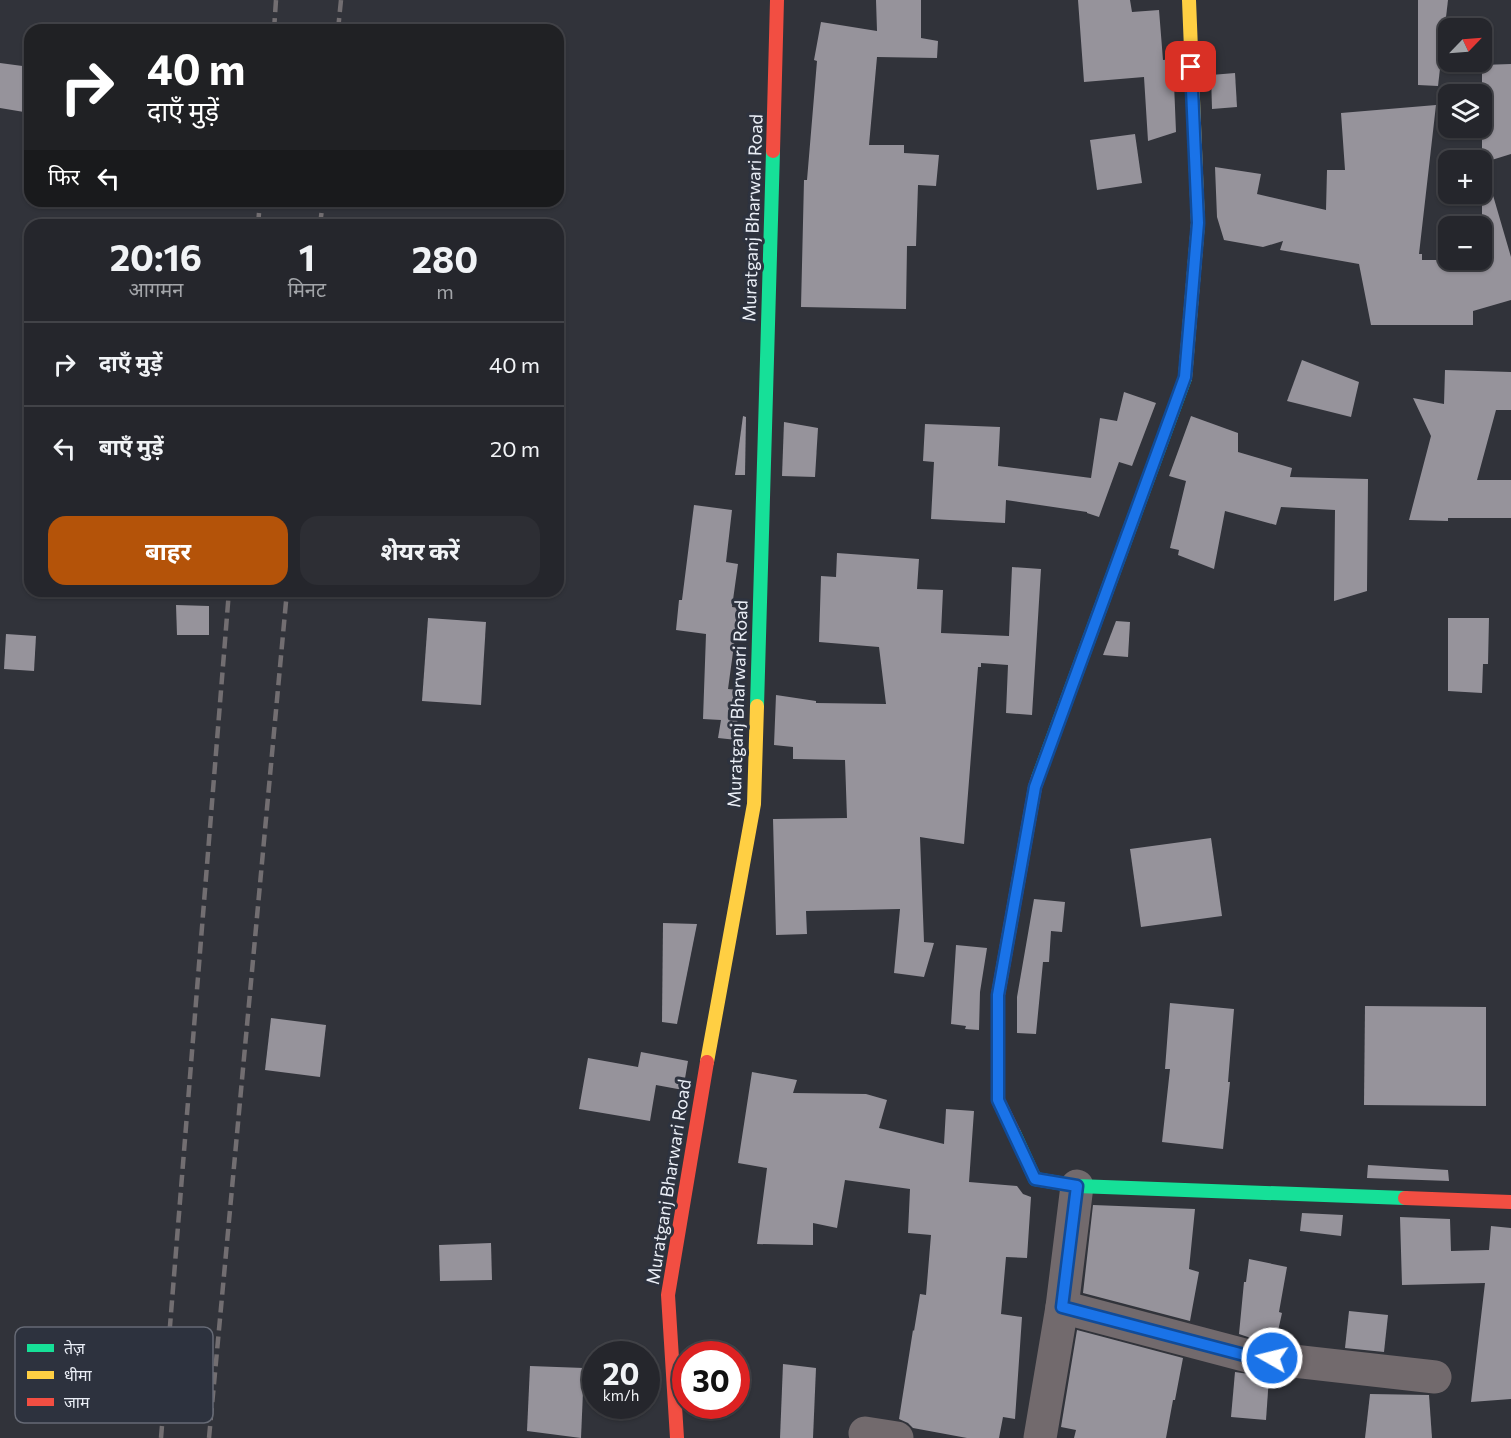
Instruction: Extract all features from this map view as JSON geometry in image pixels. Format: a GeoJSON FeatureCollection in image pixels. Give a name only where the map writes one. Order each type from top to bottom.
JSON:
{"type":"FeatureCollection","features":[{"type":"Feature","properties":{"kind":"street","name":"Muratganj Bharwari Road"},"geometry":{"type":"LineString","coordinates":[[677,1438],[668,1295],[754,804],[777,0]]}},
{"type":"Feature","properties":{"kind":"street"},"geometry":{"type":"LineString","coordinates":[[1189,0],[1198,223],[1185,377],[1035,787],[998,995],[998,1100],[1035,1179],[1077,1186],[1511,1202]]}},
{"type":"Feature","properties":{"kind":"street"},"geometry":{"type":"LineString","coordinates":[[1040,1438],[1062,1307],[1077,1186]]}},
{"type":"Feature","properties":{"kind":"street"},"geometry":{"type":"LineString","coordinates":[[1062,1307],[1248,1356],[1435,1377]]}},
{"type":"Feature","properties":{"kind":"street"},"geometry":{"type":"LineString","coordinates":[[865,1432],[897,1438]]}},
{"type":"Feature","properties":{"kind":"building"},"geometry":{"type":"Polygon","coordinates":[[[876,0],[921,0],[921,38],[938,41],[937,58],[877,57],[869,145],[904,145],[904,153],[939,155],[936,186],[918,185],[916,246],[907,246],[906,309],[801,307],[804,180],[807,180],[817,61],[814,60],[821,22],[877,31],[876,0]]]}},
{"type":"Feature","properties":{"kind":"building"},"geometry":{"type":"Polygon","coordinates":[[[1078,0],[1130,0],[1132,12],[1159,10],[1163,60],[1173,59],[1176,132],[1148,141],[1144,77],[1084,82],[1078,0]]]}},
{"type":"Feature","properties":{"kind":"building"},"geometry":{"type":"Polygon","coordinates":[[[1418,0],[1448,0],[1446,18],[1438,18],[1438,86],[1418,85],[1418,0]]]}},
{"type":"Feature","properties":{"kind":"building"},"geometry":{"type":"Polygon","coordinates":[[[0,63],[24,66],[24,112],[0,108],[0,63]]]}},
{"type":"Feature","properties":{"kind":"building"},"geometry":{"type":"Polygon","coordinates":[[[1511,64],[1511,154],[1492,160],[1492,150],[1482,150],[1482,138],[1492,138],[1492,84],[1482,84],[1482,72],[1492,72],[1492,65],[1511,64]]]}},
{"type":"Feature","properties":{"kind":"building"},"geometry":{"type":"Polygon","coordinates":[[[1235,73],[1237,107],[1212,109],[1211,75],[1235,73]]]}},
{"type":"Feature","properties":{"kind":"building"},"geometry":{"type":"Polygon","coordinates":[[[1436,105],[1419,254],[1422,254],[1422,260],[1438,260],[1438,270],[1492,270],[1492,216],[1482,216],[1482,204],[1492,204],[1492,192],[1511,257],[1511,300],[1473,311],[1473,325],[1371,325],[1359,264],[1280,250],[1283,241],[1263,247],[1224,240],[1217,217],[1215,167],[1261,174],[1257,194],[1326,210],[1327,170],[1345,170],[1341,113],[1436,105]]]}},
{"type":"Feature","properties":{"kind":"building"},"geometry":{"type":"Polygon","coordinates":[[[1135,134],[1142,183],[1097,190],[1090,140],[1135,134]]]}},
{"type":"Feature","properties":{"kind":"building"},"geometry":{"type":"Polygon","coordinates":[[[1302,360],[1359,382],[1351,417],[1287,401],[1302,360]]]}},
{"type":"Feature","properties":{"kind":"building"},"geometry":{"type":"Polygon","coordinates":[[[1445,370],[1511,372],[1511,410],[1496,410],[1477,480],[1511,480],[1511,518],[1409,520],[1431,436],[1413,398],[1444,404],[1445,370]]]}},
{"type":"Feature","properties":{"kind":"building"},"geometry":{"type":"Polygon","coordinates":[[[1124,392],[1156,403],[1132,466],[1119,462],[1099,517],[1087,512],[1006,500],[1005,523],[931,519],[934,462],[923,461],[925,424],[1000,427],[998,466],[1091,478],[1100,418],[1117,421],[1124,392]]]}},
{"type":"Feature","properties":{"kind":"building"},"geometry":{"type":"Polygon","coordinates":[[[743,416],[746,417],[745,475],[735,475],[743,416]]]}},
{"type":"Feature","properties":{"kind":"building"},"geometry":{"type":"Polygon","coordinates":[[[1191,416],[1238,433],[1238,452],[1292,468],[1290,477],[1368,479],[1367,591],[1334,601],[1335,510],[1281,507],[1276,525],[1225,511],[1214,569],[1178,555],[1179,550],[1170,548],[1186,481],[1169,476],[1191,416]]]}},
{"type":"Feature","properties":{"kind":"building"},"geometry":{"type":"Polygon","coordinates":[[[784,422],[818,428],[815,477],[782,476],[784,422]]]}},
{"type":"Feature","properties":{"kind":"building"},"geometry":{"type":"Polygon","coordinates":[[[694,505],[732,510],[726,562],[738,564],[732,607],[739,608],[728,689],[738,690],[737,740],[718,738],[721,720],[703,719],[706,634],[676,630],[694,505]]]}},
{"type":"Feature","properties":{"kind":"building"},"geometry":{"type":"Polygon","coordinates":[[[837,553],[919,559],[917,589],[943,590],[941,633],[1009,636],[1012,567],[1041,569],[1032,715],[1006,713],[1008,665],[981,663],[981,667],[978,667],[964,844],[920,837],[924,942],[934,943],[924,977],[894,973],[900,909],[806,911],[807,934],[776,935],[773,819],[847,818],[845,760],[793,759],[793,747],[774,745],[776,695],[816,701],[816,703],[886,704],[879,647],[819,642],[821,576],[836,577],[837,553]]]}},
{"type":"Feature","properties":{"kind":"building"},"geometry":{"type":"Polygon","coordinates":[[[176,605],[209,606],[209,635],[177,635],[176,605]]]}},
{"type":"Feature","properties":{"kind":"building"},"geometry":{"type":"Polygon","coordinates":[[[428,618],[486,622],[481,705],[422,701],[428,618]]]}},
{"type":"Feature","properties":{"kind":"building"},"geometry":{"type":"Polygon","coordinates":[[[1448,618],[1489,618],[1488,664],[1483,664],[1482,693],[1448,691],[1448,618]]]}},
{"type":"Feature","properties":{"kind":"building"},"geometry":{"type":"Polygon","coordinates":[[[1116,621],[1130,622],[1128,657],[1103,655],[1116,621]]]}},
{"type":"Feature","properties":{"kind":"building"},"geometry":{"type":"Polygon","coordinates":[[[6,634],[36,636],[34,671],[4,669],[6,634]]]}},
{"type":"Feature","properties":{"kind":"building"},"geometry":{"type":"Polygon","coordinates":[[[1211,838],[1222,916],[1141,927],[1130,849],[1211,838]]]}},
{"type":"Feature","properties":{"kind":"building"},"geometry":{"type":"Polygon","coordinates":[[[1034,899],[1065,902],[1062,932],[1051,931],[1049,962],[1043,962],[1036,1034],[1017,1033],[1017,997],[1034,899]]]}},
{"type":"Feature","properties":{"kind":"building"},"geometry":{"type":"Polygon","coordinates":[[[663,923],[697,924],[677,1024],[662,1022],[663,923]]]}},
{"type":"Feature","properties":{"kind":"building"},"geometry":{"type":"Polygon","coordinates":[[[956,945],[987,948],[980,992],[979,1030],[965,1029],[966,1026],[951,1024],[956,945]]]}},
{"type":"Feature","properties":{"kind":"building"},"geometry":{"type":"Polygon","coordinates":[[[1170,1003],[1234,1009],[1223,1149],[1162,1142],[1170,1069],[1165,1069],[1170,1003]]]}},
{"type":"Feature","properties":{"kind":"building"},"geometry":{"type":"Polygon","coordinates":[[[1365,1006],[1486,1007],[1486,1106],[1364,1105],[1365,1006]]]}},
{"type":"Feature","properties":{"kind":"building"},"geometry":{"type":"Polygon","coordinates":[[[271,1018],[326,1025],[320,1077],[265,1070],[271,1018]]]}},
{"type":"Feature","properties":{"kind":"building"},"geometry":{"type":"Polygon","coordinates":[[[641,1052],[688,1061],[683,1090],[656,1085],[650,1121],[579,1109],[588,1058],[638,1067],[641,1052]]]}},
{"type":"Feature","properties":{"kind":"building"},"geometry":{"type":"Polygon","coordinates":[[[752,1072],[797,1080],[793,1093],[866,1094],[887,1100],[879,1128],[944,1144],[946,1109],[974,1111],[969,1182],[1017,1186],[1023,1194],[1031,1197],[1027,1258],[1006,1257],[1001,1314],[1022,1317],[1015,1419],[1003,1417],[999,1438],[967,1438],[913,1428],[899,1419],[920,1294],[926,1295],[931,1235],[908,1233],[910,1189],[845,1180],[837,1228],[813,1223],[813,1245],[757,1244],[767,1168],[738,1163],[752,1072]]]}},
{"type":"Feature","properties":{"kind":"building"},"geometry":{"type":"Polygon","coordinates":[[[1368,1165],[1448,1170],[1449,1181],[1367,1178],[1368,1165]]]}},
{"type":"Feature","properties":{"kind":"building"},"geometry":{"type":"Polygon","coordinates":[[[1093,1205],[1195,1209],[1189,1269],[1199,1272],[1190,1321],[1083,1293],[1093,1205]]]}},
{"type":"Feature","properties":{"kind":"building"},"geometry":{"type":"Polygon","coordinates":[[[1302,1213],[1343,1215],[1341,1236],[1300,1231],[1302,1213]]]}},
{"type":"Feature","properties":{"kind":"building"},"geometry":{"type":"Polygon","coordinates":[[[1400,1217],[1450,1219],[1451,1251],[1489,1250],[1491,1226],[1511,1228],[1511,1399],[1471,1402],[1485,1283],[1402,1285],[1400,1217]]]}},
{"type":"Feature","properties":{"kind":"building"},"geometry":{"type":"Polygon","coordinates":[[[491,1243],[492,1280],[440,1281],[439,1245],[491,1243]]]}},
{"type":"Feature","properties":{"kind":"building"},"geometry":{"type":"Polygon","coordinates":[[[1249,1259],[1287,1267],[1279,1312],[1282,1313],[1276,1340],[1251,1338],[1239,1334],[1244,1282],[1246,1282],[1249,1259]]]}},
{"type":"Feature","properties":{"kind":"building"},"geometry":{"type":"Polygon","coordinates":[[[1349,1311],[1388,1315],[1384,1352],[1345,1348],[1349,1311]]]}},
{"type":"Feature","properties":{"kind":"building"},"geometry":{"type":"Polygon","coordinates":[[[1077,1330],[1183,1358],[1166,1438],[1074,1438],[1076,1430],[1061,1427],[1077,1330]]]}},
{"type":"Feature","properties":{"kind":"building"},"geometry":{"type":"Polygon","coordinates":[[[783,1364],[816,1368],[813,1438],[780,1438],[783,1364]]]}},
{"type":"Feature","properties":{"kind":"building"},"geometry":{"type":"Polygon","coordinates":[[[530,1366],[582,1368],[581,1438],[527,1431],[530,1366]]]}},
{"type":"Feature","properties":{"kind":"building"},"geometry":{"type":"Polygon","coordinates":[[[1235,1372],[1269,1377],[1266,1420],[1231,1417],[1235,1372]]]}},
{"type":"Feature","properties":{"kind":"building"},"geometry":{"type":"Polygon","coordinates":[[[1370,1394],[1429,1395],[1432,1438],[1365,1438],[1370,1394]]]}},
{"type":"Feature","properties":{"kind":"railway"},"geometry":{"type":"LineString","coordinates":[[274,24],[276,0]]}},
{"type":"Feature","properties":{"kind":"railway"},"geometry":{"type":"LineString","coordinates":[[339,24],[341,0]]}},
{"type":"Feature","properties":{"kind":"railway"},"geometry":{"type":"LineString","coordinates":[[258,219],[260,207]]}},
{"type":"Feature","properties":{"kind":"railway"},"geometry":{"type":"LineString","coordinates":[[321,219],[322,207]]}},
{"type":"Feature","properties":{"kind":"railway"},"geometry":{"type":"LineString","coordinates":[[170,1327],[229,597]]}},
{"type":"Feature","properties":{"kind":"railway"},"geometry":{"type":"LineString","coordinates":[[213,1395],[286,597]]}},
{"type":"Feature","properties":{"kind":"railway"},"geometry":{"type":"LineString","coordinates":[[161,1438],[162,1423]]}},
{"type":"Feature","properties":{"kind":"railway"},"geometry":{"type":"LineString","coordinates":[[209,1438],[210,1423]]}},
{"type":"Feature","properties":{"kind":"traffic: fast"},"geometry":{"type":"LineString","coordinates":[[757,706],[773,151]]}},
{"type":"Feature","properties":{"kind":"traffic: fast"},"geometry":{"type":"LineString","coordinates":[[1038,778],[1185,378]]}},
{"type":"Feature","properties":{"kind":"traffic: fast"},"geometry":{"type":"LineString","coordinates":[[1014,1133],[1035,1179],[1077,1186],[1405,1198]]}},
{"type":"Feature","properties":{"kind":"traffic: slow"},"geometry":{"type":"LineString","coordinates":[[1185,378],[1198,223],[1189,0]]}},
{"type":"Feature","properties":{"kind":"traffic: slow"},"geometry":{"type":"LineString","coordinates":[[707,1062],[754,804],[757,706]]}},
{"type":"Feature","properties":{"kind":"traffic: jam"},"geometry":{"type":"LineString","coordinates":[[773,151],[777,0]]}},
{"type":"Feature","properties":{"kind":"traffic: jam"},"geometry":{"type":"LineString","coordinates":[[1014,1133],[998,1100],[998,995],[1038,778]]}},
{"type":"Feature","properties":{"kind":"traffic: jam"},"geometry":{"type":"LineString","coordinates":[[677,1438],[668,1295],[707,1062]]}},
{"type":"Feature","properties":{"kind":"traffic: jam"},"geometry":{"type":"LineString","coordinates":[[1405,1198],[1511,1202]]}},
{"type":"Feature","properties":{"kind":"route"},"geometry":{"type":"LineString","coordinates":[[1191,67],[1198,223],[1185,377],[1035,787],[998,995],[998,1100],[1035,1179],[1077,1186],[1062,1307],[1248,1356],[1272,1358]]}}]}
